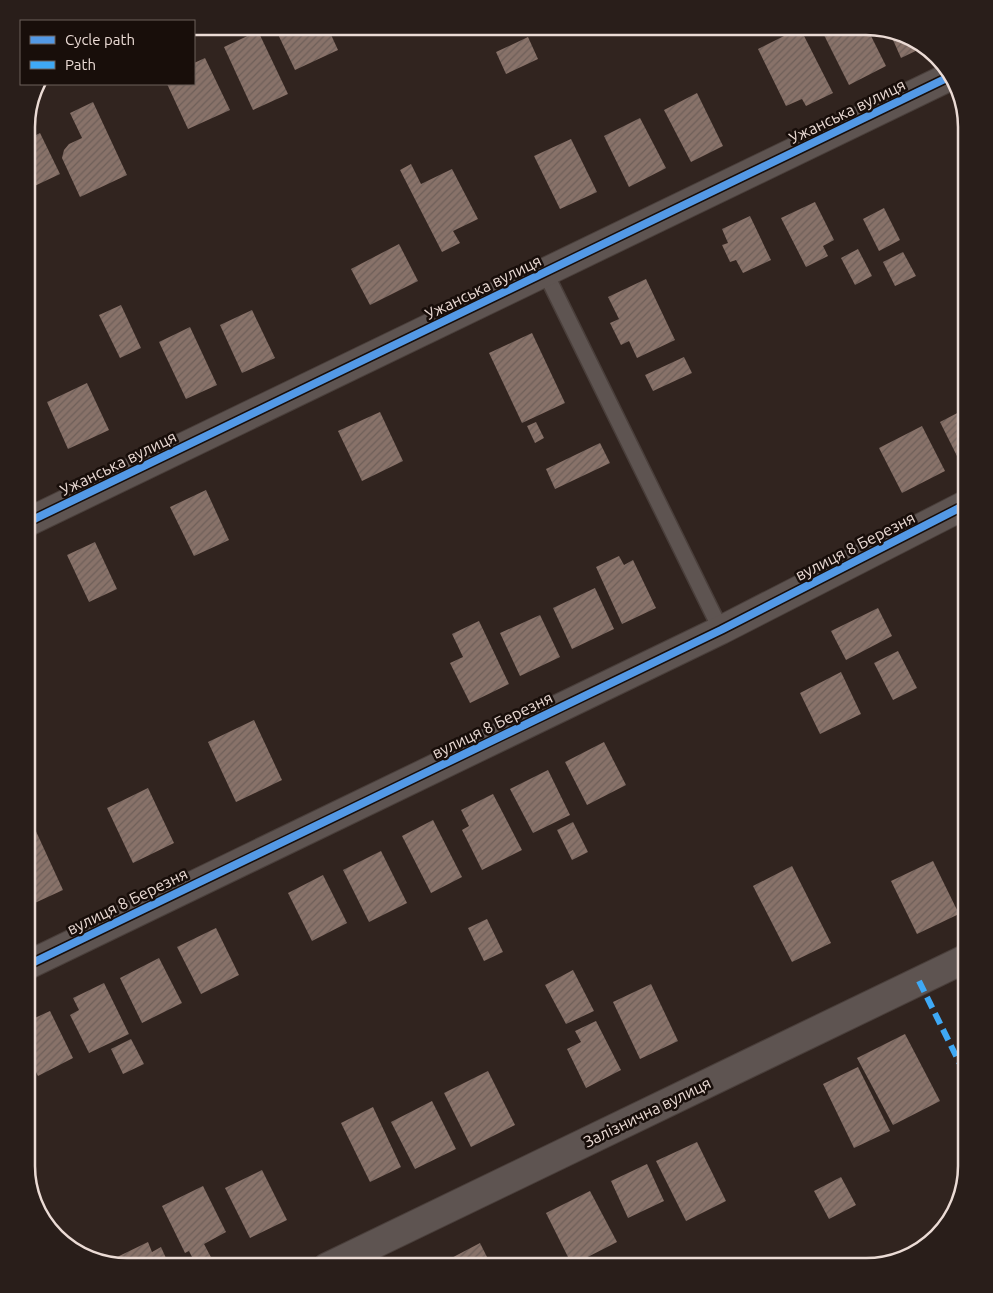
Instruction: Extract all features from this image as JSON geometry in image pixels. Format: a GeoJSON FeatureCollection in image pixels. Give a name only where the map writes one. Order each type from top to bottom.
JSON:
{"type":"FeatureCollection","features":[{"type":"Feature","properties":{"kind":"street","name":"Ужанська вулиця"},"geometry":{"type":"LineString","coordinates":[[35,519],[944,79]]}},
{"type":"Feature","properties":{"kind":"street","name":"вулиця 8 Березня"},"geometry":{"type":"LineString","coordinates":[[35,962],[721,630],[958,509]]}},
{"type":"Feature","properties":{"kind":"street","name":"Залізнична вулиця"},"geometry":{"type":"LineString","coordinates":[[346,1258],[958,962]]}},
{"type":"Feature","properties":{"kind":"lane"},"geometry":{"type":"LineString","coordinates":[[545,272],[721,630]]}},
{"type":"Feature","properties":{"kind":"building"},"geometry":{"type":"Polygon","coordinates":[[[250,35],[260,35],[288,94],[253,110],[224,47],[250,35]]]}},
{"type":"Feature","properties":{"kind":"building"},"geometry":{"type":"Polygon","coordinates":[[[278,35],[331,35],[338,50],[295,70],[278,35]]]}},
{"type":"Feature","properties":{"kind":"building"},"geometry":{"type":"Polygon","coordinates":[[[786,35],[804,35],[833,93],[806,106],[802,99],[786,106],[758,49],[786,35]]]}},
{"type":"Feature","properties":{"kind":"building"},"geometry":{"type":"Polygon","coordinates":[[[824,35],[870,35],[886,66],[849,85],[824,35]]]}},
{"type":"Feature","properties":{"kind":"building"},"geometry":{"type":"Polygon","coordinates":[[[528,37],[538,59],[506,74],[496,52],[528,37]]]}},
{"type":"Feature","properties":{"kind":"building"},"geometry":{"type":"Polygon","coordinates":[[[893,39],[917,50],[901,58],[893,39]]]}},
{"type":"Feature","properties":{"kind":"building"},"geometry":{"type":"Polygon","coordinates":[[[205,58],[230,110],[188,129],[167,85],[195,85],[195,63],[205,58]]]}},
{"type":"Feature","properties":{"kind":"building"},"geometry":{"type":"Polygon","coordinates":[[[697,93],[723,146],[691,162],[664,110],[697,93]]]}},
{"type":"Feature","properties":{"kind":"building"},"geometry":{"type":"Polygon","coordinates":[[[93,102],[127,175],[80,197],[62,158],[64,150],[69,144],[82,138],[70,113],[93,102]]]}},
{"type":"Feature","properties":{"kind":"building"},"geometry":{"type":"Polygon","coordinates":[[[640,118],[666,168],[629,187],[604,136],[640,118]]]}},
{"type":"Feature","properties":{"kind":"building"},"geometry":{"type":"Polygon","coordinates":[[[40,133],[60,174],[35,186],[35,136],[40,133]]]}},
{"type":"Feature","properties":{"kind":"building"},"geometry":{"type":"Polygon","coordinates":[[[571,139],[597,192],[560,209],[534,156],[571,139]]]}},
{"type":"Feature","properties":{"kind":"building"},"geometry":{"type":"Polygon","coordinates":[[[411,164],[421,184],[452,169],[478,219],[453,231],[460,243],[442,252],[400,170],[411,164]]]}},
{"type":"Feature","properties":{"kind":"building"},"geometry":{"type":"Polygon","coordinates":[[[815,202],[834,240],[823,246],[828,256],[806,267],[781,218],[815,202]]]}},
{"type":"Feature","properties":{"kind":"building"},"geometry":{"type":"Polygon","coordinates":[[[884,208],[900,240],[879,251],[863,219],[884,208]]]}},
{"type":"Feature","properties":{"kind":"building"},"geometry":{"type":"Polygon","coordinates":[[[750,216],[771,260],[743,273],[736,260],[730,262],[722,245],[728,243],[722,229],[750,216]]]}},
{"type":"Feature","properties":{"kind":"building"},"geometry":{"type":"Polygon","coordinates":[[[399,244],[418,281],[370,305],[351,269],[399,244]]]}},
{"type":"Feature","properties":{"kind":"building"},"geometry":{"type":"Polygon","coordinates":[[[858,249],[872,276],[855,285],[841,258],[858,249]]]}},
{"type":"Feature","properties":{"kind":"building"},"geometry":{"type":"Polygon","coordinates":[[[903,252],[916,276],[895,286],[883,262],[903,252]]]}},
{"type":"Feature","properties":{"kind":"building"},"geometry":{"type":"Polygon","coordinates":[[[646,279],[675,340],[637,358],[629,341],[621,345],[610,323],[619,319],[608,297],[646,279]]]}},
{"type":"Feature","properties":{"kind":"building"},"geometry":{"type":"Polygon","coordinates":[[[121,305],[141,348],[120,358],[99,315],[121,305]]]}},
{"type":"Feature","properties":{"kind":"building"},"geometry":{"type":"Polygon","coordinates":[[[252,310],[275,358],[242,373],[220,325],[252,310]]]}},
{"type":"Feature","properties":{"kind":"building"},"geometry":{"type":"Polygon","coordinates":[[[190,327],[217,385],[186,399],[159,342],[190,327]]]}},
{"type":"Feature","properties":{"kind":"building"},"geometry":{"type":"Polygon","coordinates":[[[532,333],[565,403],[522,423],[489,353],[532,333]]]}},
{"type":"Feature","properties":{"kind":"building"},"geometry":{"type":"Polygon","coordinates":[[[684,357],[692,373],[653,391],[645,375],[684,357]]]}},
{"type":"Feature","properties":{"kind":"building"},"geometry":{"type":"Polygon","coordinates":[[[87,383],[109,430],[68,449],[47,402],[87,383]]]}},
{"type":"Feature","properties":{"kind":"building"},"geometry":{"type":"Polygon","coordinates":[[[380,412],[403,461],[362,481],[338,431],[380,412]]]}},
{"type":"Feature","properties":{"kind":"building"},"geometry":{"type":"Polygon","coordinates":[[[958,413],[958,458],[940,422],[958,413]]]}},
{"type":"Feature","properties":{"kind":"building"},"geometry":{"type":"Polygon","coordinates":[[[536,422],[544,438],[535,443],[527,426],[536,422]]]}},
{"type":"Feature","properties":{"kind":"building"},"geometry":{"type":"Polygon","coordinates":[[[922,426],[945,471],[902,493],[879,448],[922,426]]]}},
{"type":"Feature","properties":{"kind":"building"},"geometry":{"type":"Polygon","coordinates":[[[600,443],[610,463],[555,489],[546,469],[600,443]]]}},
{"type":"Feature","properties":{"kind":"building"},"geometry":{"type":"Polygon","coordinates":[[[206,490],[229,540],[194,556],[170,507],[206,490]]]}},
{"type":"Feature","properties":{"kind":"building"},"geometry":{"type":"Polygon","coordinates":[[[95,542],[117,589],[89,602],[67,555],[95,542]]]}},
{"type":"Feature","properties":{"kind":"building"},"geometry":{"type":"Polygon","coordinates":[[[619,556],[624,565],[633,560],[656,608],[622,624],[596,567],[619,556]]]}},
{"type":"Feature","properties":{"kind":"building"},"geometry":{"type":"Polygon","coordinates":[[[595,588],[614,629],[572,649],[553,608],[595,588]]]}},
{"type":"Feature","properties":{"kind":"building"},"geometry":{"type":"Polygon","coordinates":[[[878,608],[892,636],[846,660],[831,631],[878,608]]]}},
{"type":"Feature","properties":{"kind":"building"},"geometry":{"type":"Polygon","coordinates":[[[540,615],[560,657],[520,676],[500,633],[540,615]]]}},
{"type":"Feature","properties":{"kind":"building"},"geometry":{"type":"Polygon","coordinates":[[[479,621],[509,684],[470,703],[450,663],[463,657],[452,634],[479,621]]]}},
{"type":"Feature","properties":{"kind":"building"},"geometry":{"type":"Polygon","coordinates":[[[898,651],[917,688],[893,700],[874,663],[898,651]]]}},
{"type":"Feature","properties":{"kind":"building"},"geometry":{"type":"Polygon","coordinates":[[[841,672],[861,714],[820,734],[800,693],[841,672]]]}},
{"type":"Feature","properties":{"kind":"building"},"geometry":{"type":"Polygon","coordinates":[[[254,720],[282,780],[236,802],[208,742],[254,720]]]}},
{"type":"Feature","properties":{"kind":"building"},"geometry":{"type":"Polygon","coordinates":[[[604,742],[626,785],[587,805],[565,762],[604,742]]]}},
{"type":"Feature","properties":{"kind":"building"},"geometry":{"type":"Polygon","coordinates":[[[548,770],[570,815],[533,833],[510,789],[548,770]]]}},
{"type":"Feature","properties":{"kind":"building"},"geometry":{"type":"Polygon","coordinates":[[[148,788],[174,843],[133,863],[107,808],[148,788]]]}},
{"type":"Feature","properties":{"kind":"building"},"geometry":{"type":"Polygon","coordinates":[[[493,794],[522,850],[482,870],[462,830],[469,826],[461,810],[493,794]]]}},
{"type":"Feature","properties":{"kind":"building"},"geometry":{"type":"Polygon","coordinates":[[[433,820],[462,877],[431,893],[402,836],[433,820]]]}},
{"type":"Feature","properties":{"kind":"building"},"geometry":{"type":"Polygon","coordinates":[[[573,822],[588,852],[572,860],[557,830],[573,822]]]}},
{"type":"Feature","properties":{"kind":"building"},"geometry":{"type":"Polygon","coordinates":[[[35,829],[63,890],[35,903],[35,829]]]}},
{"type":"Feature","properties":{"kind":"building"},"geometry":{"type":"Polygon","coordinates":[[[381,851],[407,903],[369,922],[343,870],[381,851]]]}},
{"type":"Feature","properties":{"kind":"building"},"geometry":{"type":"Polygon","coordinates":[[[933,861],[958,914],[917,934],[891,881],[933,861]]]}},
{"type":"Feature","properties":{"kind":"building"},"geometry":{"type":"Polygon","coordinates":[[[792,866],[831,943],[792,962],[753,886],[792,866]]]}},
{"type":"Feature","properties":{"kind":"building"},"geometry":{"type":"Polygon","coordinates":[[[323,875],[347,923],[312,941],[288,893],[323,875]]]}},
{"type":"Feature","properties":{"kind":"building"},"geometry":{"type":"Polygon","coordinates":[[[487,919],[503,952],[484,961],[468,928],[487,919]]]}},
{"type":"Feature","properties":{"kind":"building"},"geometry":{"type":"Polygon","coordinates":[[[216,928],[239,975],[201,994],[177,947],[216,928]]]}},
{"type":"Feature","properties":{"kind":"building"},"geometry":{"type":"Polygon","coordinates":[[[159,958],[182,1003],[142,1023],[120,978],[159,958]]]}},
{"type":"Feature","properties":{"kind":"building"},"geometry":{"type":"Polygon","coordinates":[[[573,970],[594,1011],[566,1024],[545,985],[573,970]]]}},
{"type":"Feature","properties":{"kind":"building"},"geometry":{"type":"Polygon","coordinates":[[[104,983],[129,1034],[89,1053],[70,1015],[79,1010],[73,998],[104,983]]]}},
{"type":"Feature","properties":{"kind":"building"},"geometry":{"type":"Polygon","coordinates":[[[651,984],[678,1041],[640,1059],[613,1002],[651,984]]]}},
{"type":"Feature","properties":{"kind":"building"},"geometry":{"type":"Polygon","coordinates":[[[50,1011],[73,1058],[38,1076],[35,1070],[35,1018],[50,1011]]]}},
{"type":"Feature","properties":{"kind":"building"},"geometry":{"type":"Polygon","coordinates":[[[596,1021],[621,1070],[586,1088],[567,1049],[581,1042],[575,1031],[596,1021]]]}},
{"type":"Feature","properties":{"kind":"building"},"geometry":{"type":"Polygon","coordinates":[[[905,1034],[940,1101],[893,1125],[857,1058],[905,1034]]]}},
{"type":"Feature","properties":{"kind":"building"},"geometry":{"type":"Polygon","coordinates":[[[131,1039],[144,1064],[123,1074],[111,1049],[131,1039]]]}},
{"type":"Feature","properties":{"kind":"building"},"geometry":{"type":"Polygon","coordinates":[[[858,1067],[890,1131],[854,1148],[823,1084],[858,1067]]]}},
{"type":"Feature","properties":{"kind":"building"},"geometry":{"type":"Polygon","coordinates":[[[488,1071],[515,1125],[471,1147],[444,1093],[488,1071]]]}},
{"type":"Feature","properties":{"kind":"building"},"geometry":{"type":"Polygon","coordinates":[[[432,1101],[456,1149],[415,1169],[391,1122],[432,1101]]]}},
{"type":"Feature","properties":{"kind":"building"},"geometry":{"type":"Polygon","coordinates":[[[373,1107],[401,1167],[370,1182],[341,1123],[373,1107]]]}},
{"type":"Feature","properties":{"kind":"building"},"geometry":{"type":"Polygon","coordinates":[[[697,1142],[726,1201],[686,1221],[656,1161],[697,1142]]]}},
{"type":"Feature","properties":{"kind":"building"},"geometry":{"type":"Polygon","coordinates":[[[647,1164],[664,1201],[628,1218],[611,1181],[647,1164]]]}},
{"type":"Feature","properties":{"kind":"building"},"geometry":{"type":"Polygon","coordinates":[[[262,1170],[287,1220],[250,1238],[225,1188],[262,1170]]]}},
{"type":"Feature","properties":{"kind":"building"},"geometry":{"type":"Polygon","coordinates":[[[841,1177],[856,1205],[829,1219],[814,1191],[841,1177]]]}},
{"type":"Feature","properties":{"kind":"building"},"geometry":{"type":"Polygon","coordinates":[[[203,1186],[226,1232],[204,1244],[211,1258],[192,1258],[189,1251],[185,1253],[162,1206],[203,1186]]]}},
{"type":"Feature","properties":{"kind":"building"},"geometry":{"type":"Polygon","coordinates":[[[590,1191],[617,1242],[586,1258],[568,1258],[546,1213],[590,1191]]]}},
{"type":"Feature","properties":{"kind":"building"},"geometry":{"type":"Polygon","coordinates":[[[148,1242],[152,1252],[161,1247],[166,1258],[127,1258],[117,1257],[148,1242]]]}},
{"type":"Feature","properties":{"kind":"building"},"geometry":{"type":"Polygon","coordinates":[[[480,1243],[488,1258],[451,1258],[480,1243]]]}},
{"type":"Feature","properties":{"kind":"marked path"},"geometry":{"type":"LineString","coordinates":[[919,981],[958,1060]]}},
{"type":"Feature","properties":{"kind":"cycle path"},"geometry":{"type":"LineString","coordinates":[[35,519],[944,79]]}},
{"type":"Feature","properties":{"kind":"cycle path"},"geometry":{"type":"LineString","coordinates":[[35,962],[721,630],[958,509]]}}]}
